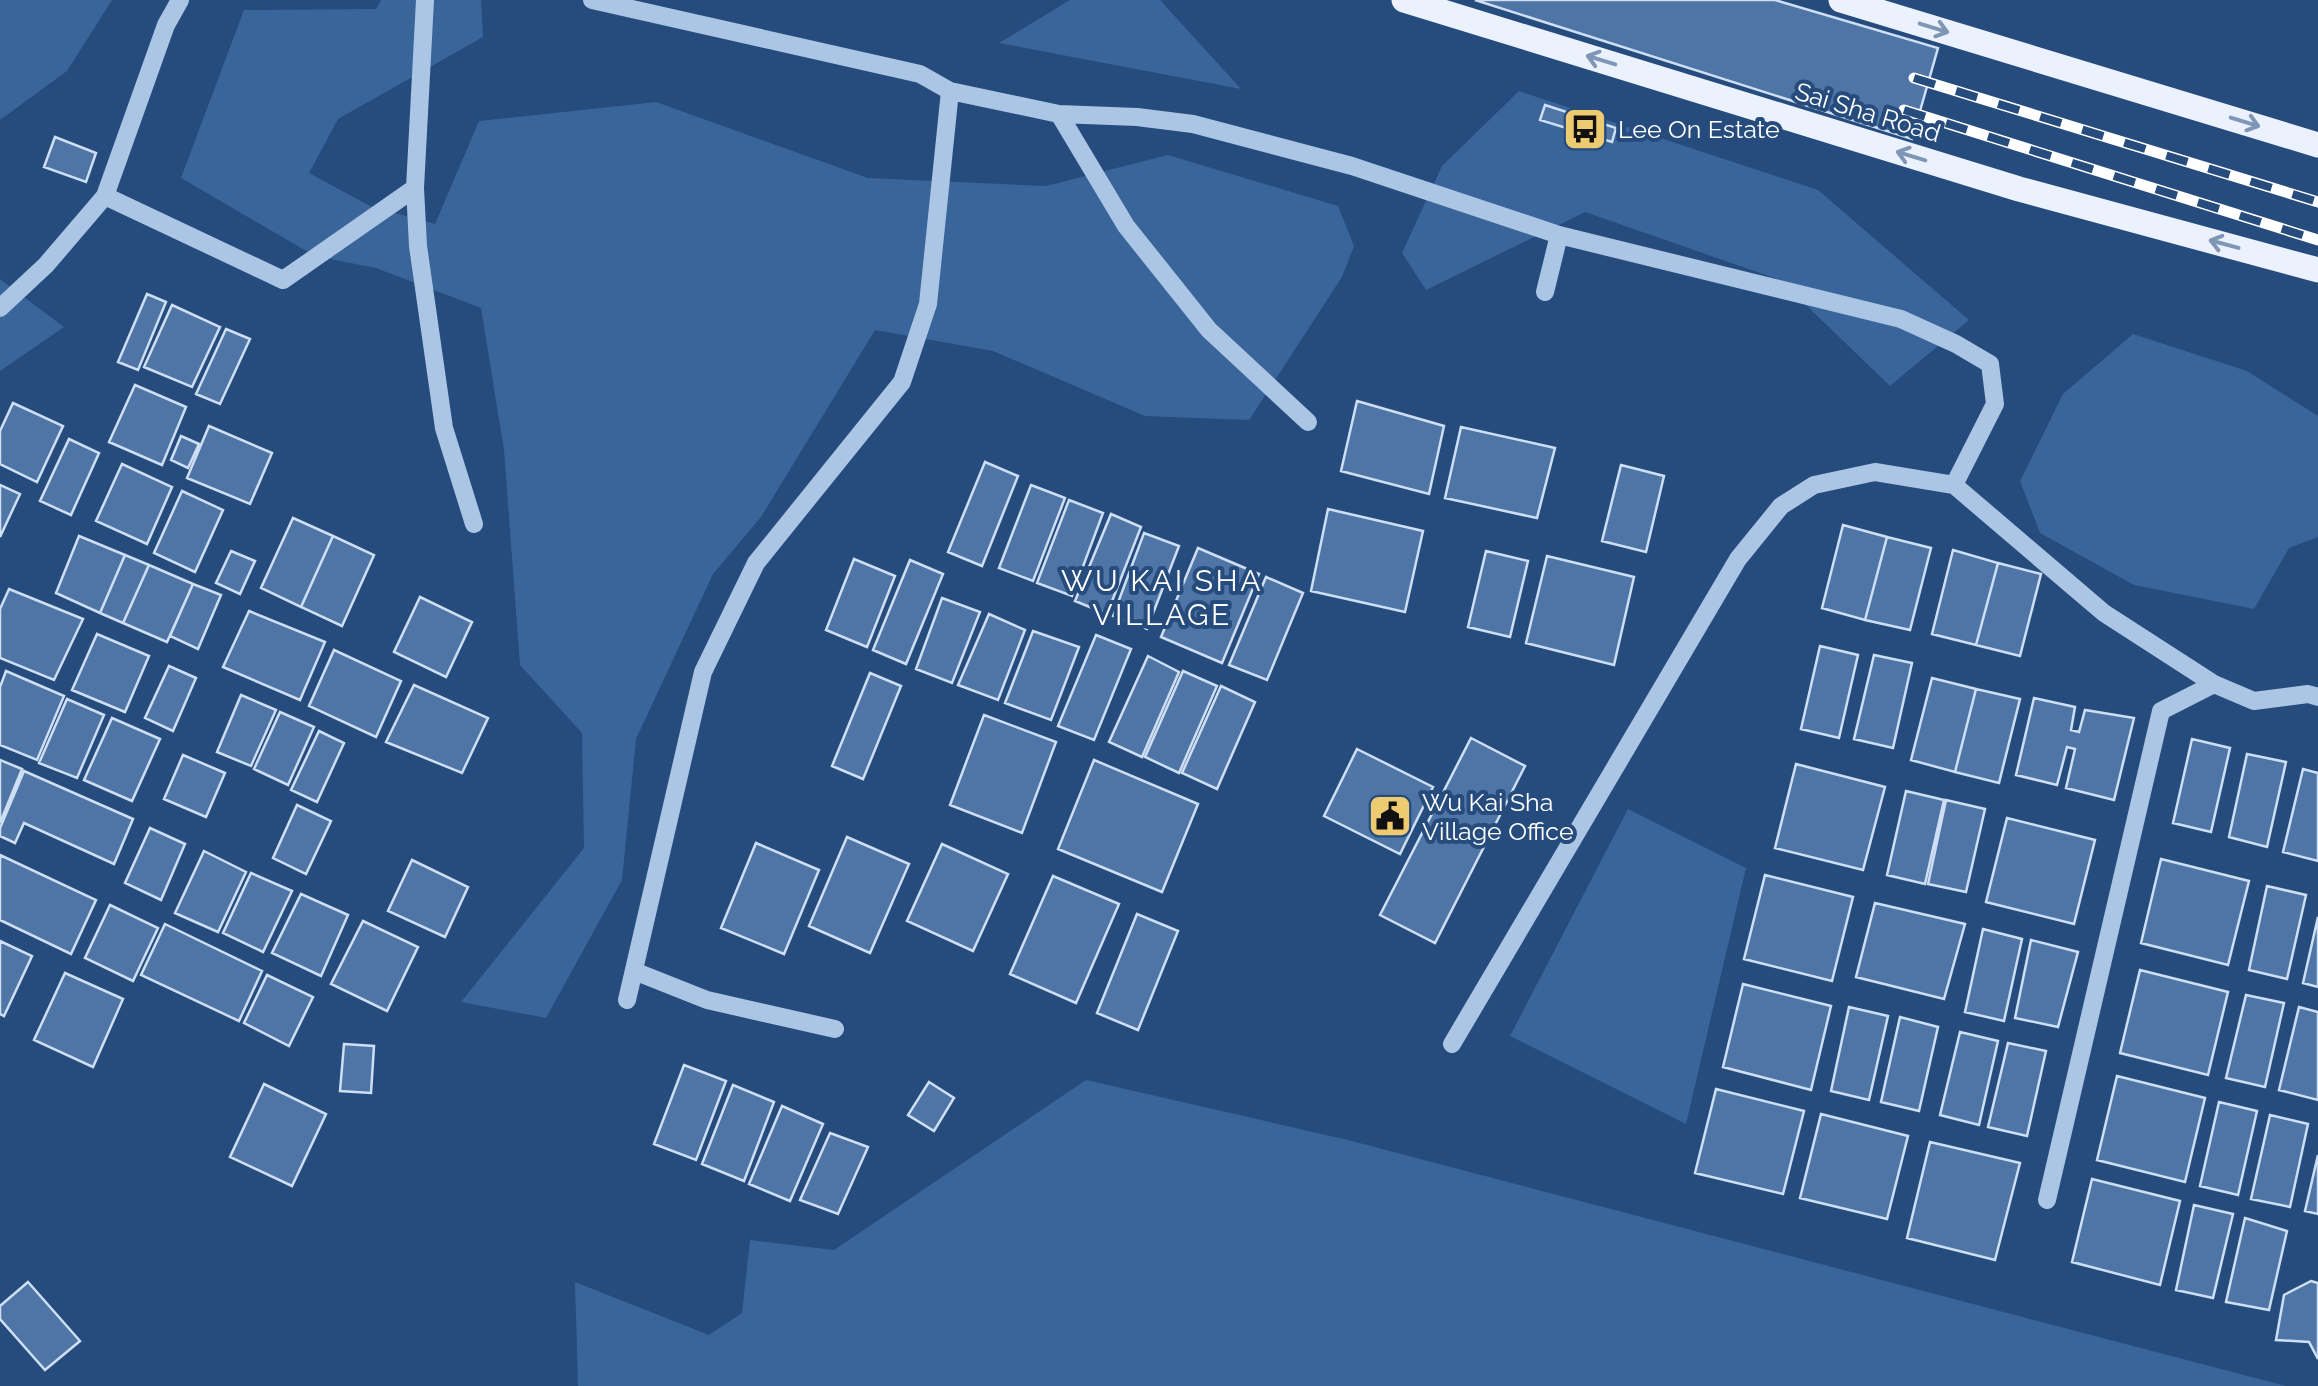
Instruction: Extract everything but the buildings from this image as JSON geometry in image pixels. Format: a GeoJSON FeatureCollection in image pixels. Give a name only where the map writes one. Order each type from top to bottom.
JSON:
{"type":"FeatureCollection","features":[{"type":"Feature","properties":{"kind":"main road","name":"Sai Sha Road"},"geometry":{"type":"LineString","coordinates":[[1404,0],[2019,190],[2318,270]]}},
{"type":"Feature","properties":{"kind":"main road"},"geometry":{"type":"LineString","coordinates":[[1841,0],[2318,144]]}},
{"type":"Feature","properties":{"kind":"street"},"geometry":{"type":"LineString","coordinates":[[0,308],[46,266],[105,196],[166,25],[180,0]]}},
{"type":"Feature","properties":{"kind":"street"},"geometry":{"type":"LineString","coordinates":[[425,0],[415,188],[418,246],[444,428],[474,524]]}},
{"type":"Feature","properties":{"kind":"street"},"geometry":{"type":"LineString","coordinates":[[592,0],[920,74],[950,91],[1059,114],[1193,124],[1352,166],[1559,235],[1900,319],[1990,364],[1995,404],[1954,485]]}},
{"type":"Feature","properties":{"kind":"street"},"geometry":{"type":"LineString","coordinates":[[628,1000],[703,672],[756,562],[902,382],[928,304],[950,91]]}},
{"type":"Feature","properties":{"kind":"street"},"geometry":{"type":"LineString","coordinates":[[1059,114],[1126,226],[1209,330],[1308,422]]}},
{"type":"Feature","properties":{"kind":"street"},"geometry":{"type":"LineString","coordinates":[[105,196],[283,280],[415,188]]}},
{"type":"Feature","properties":{"kind":"street"},"geometry":{"type":"LineString","coordinates":[[1545,292],[1559,235]]}},
{"type":"Feature","properties":{"kind":"street"},"geometry":{"type":"LineString","coordinates":[[1452,1044],[1738,559],[1781,506],[1814,484],[1875,472],[1954,485],[2104,613],[2214,684],[2254,701],[2308,694],[2318,697]]}},
{"type":"Feature","properties":{"kind":"street"},"geometry":{"type":"LineString","coordinates":[[2048,1200],[2162,712],[2214,684]]}},
{"type":"Feature","properties":{"kind":"street"},"geometry":{"type":"LineString","coordinates":[[634,971],[706,1000],[834,1029]]}},
{"type":"Feature","properties":{"kind":"shaded area"},"geometry":{"type":"Polygon","coordinates":[[[0,0],[112,0],[67,71],[0,120],[0,0]]]}},
{"type":"Feature","properties":{"kind":"shaded area"},"geometry":{"type":"Polygon","coordinates":[[[381,0],[481,0],[483,37],[338,119],[309,173],[370,206],[435,224],[479,121],[656,102],[868,178],[1046,186],[1168,155],[1338,206],[1354,246],[1342,277],[1249,420],[1145,416],[993,351],[875,330],[761,517],[713,574],[636,739],[622,880],[546,1018],[461,1002],[584,848],[582,733],[520,665],[504,450],[481,308],[376,268],[315,256],[181,178],[244,10],[376,9],[381,0]]]}},
{"type":"Feature","properties":{"kind":"shaded area"},"geometry":{"type":"Polygon","coordinates":[[[1070,0],[1160,0],[1241,89],[999,43],[1070,0]]]}},
{"type":"Feature","properties":{"kind":"shaded area"},"geometry":{"type":"Polygon","coordinates":[[[1519,91],[1818,190],[1969,320],[1890,386],[1780,280],[1585,212],[1426,290],[1402,253],[1442,166],[1519,91]]]}},
{"type":"Feature","properties":{"kind":"shaded area"},"geometry":{"type":"Polygon","coordinates":[[[0,279],[64,327],[0,371],[0,279]]]}},
{"type":"Feature","properties":{"kind":"shaded area"},"geometry":{"type":"Polygon","coordinates":[[[2133,334],[2247,371],[2318,416],[2318,537],[2289,548],[2254,609],[2134,585],[2040,533],[2020,481],[2063,394],[2133,334]]]}},
{"type":"Feature","properties":{"kind":"shaded area"},"geometry":{"type":"Polygon","coordinates":[[[1628,809],[1746,868],[1686,1124],[1510,1036],[1628,809]]]}},
{"type":"Feature","properties":{"kind":"shaded area"},"geometry":{"type":"Polygon","coordinates":[[[1086,1080],[1348,1140],[2286,1386],[578,1386],[575,1282],[709,1335],[742,1313],[750,1240],[834,1250],[1086,1080]]]}},
{"type":"Feature","properties":{"kind":"railway"},"geometry":{"type":"LineString","coordinates":[[1914,78],[2318,202]]}},
{"type":"Feature","properties":{"kind":"railway"},"geometry":{"type":"LineString","coordinates":[[1904,110],[2318,240]]}},
{"type":"Feature","properties":{"kind":"place","name":"Lee On Estate"},"geometry":{"type":"Point","coordinates":[1585,129]}},
{"type":"Feature","properties":{"kind":"place","name":"Wu Kai Sha Village Office"},"geometry":{"type":"Point","coordinates":[1390,816]}},
{"type":"Feature","properties":{"kind":"district","name":"WU KAI SHA VILLAGE"},"geometry":{"type":"Point","coordinates":[1162,597]}}]}
